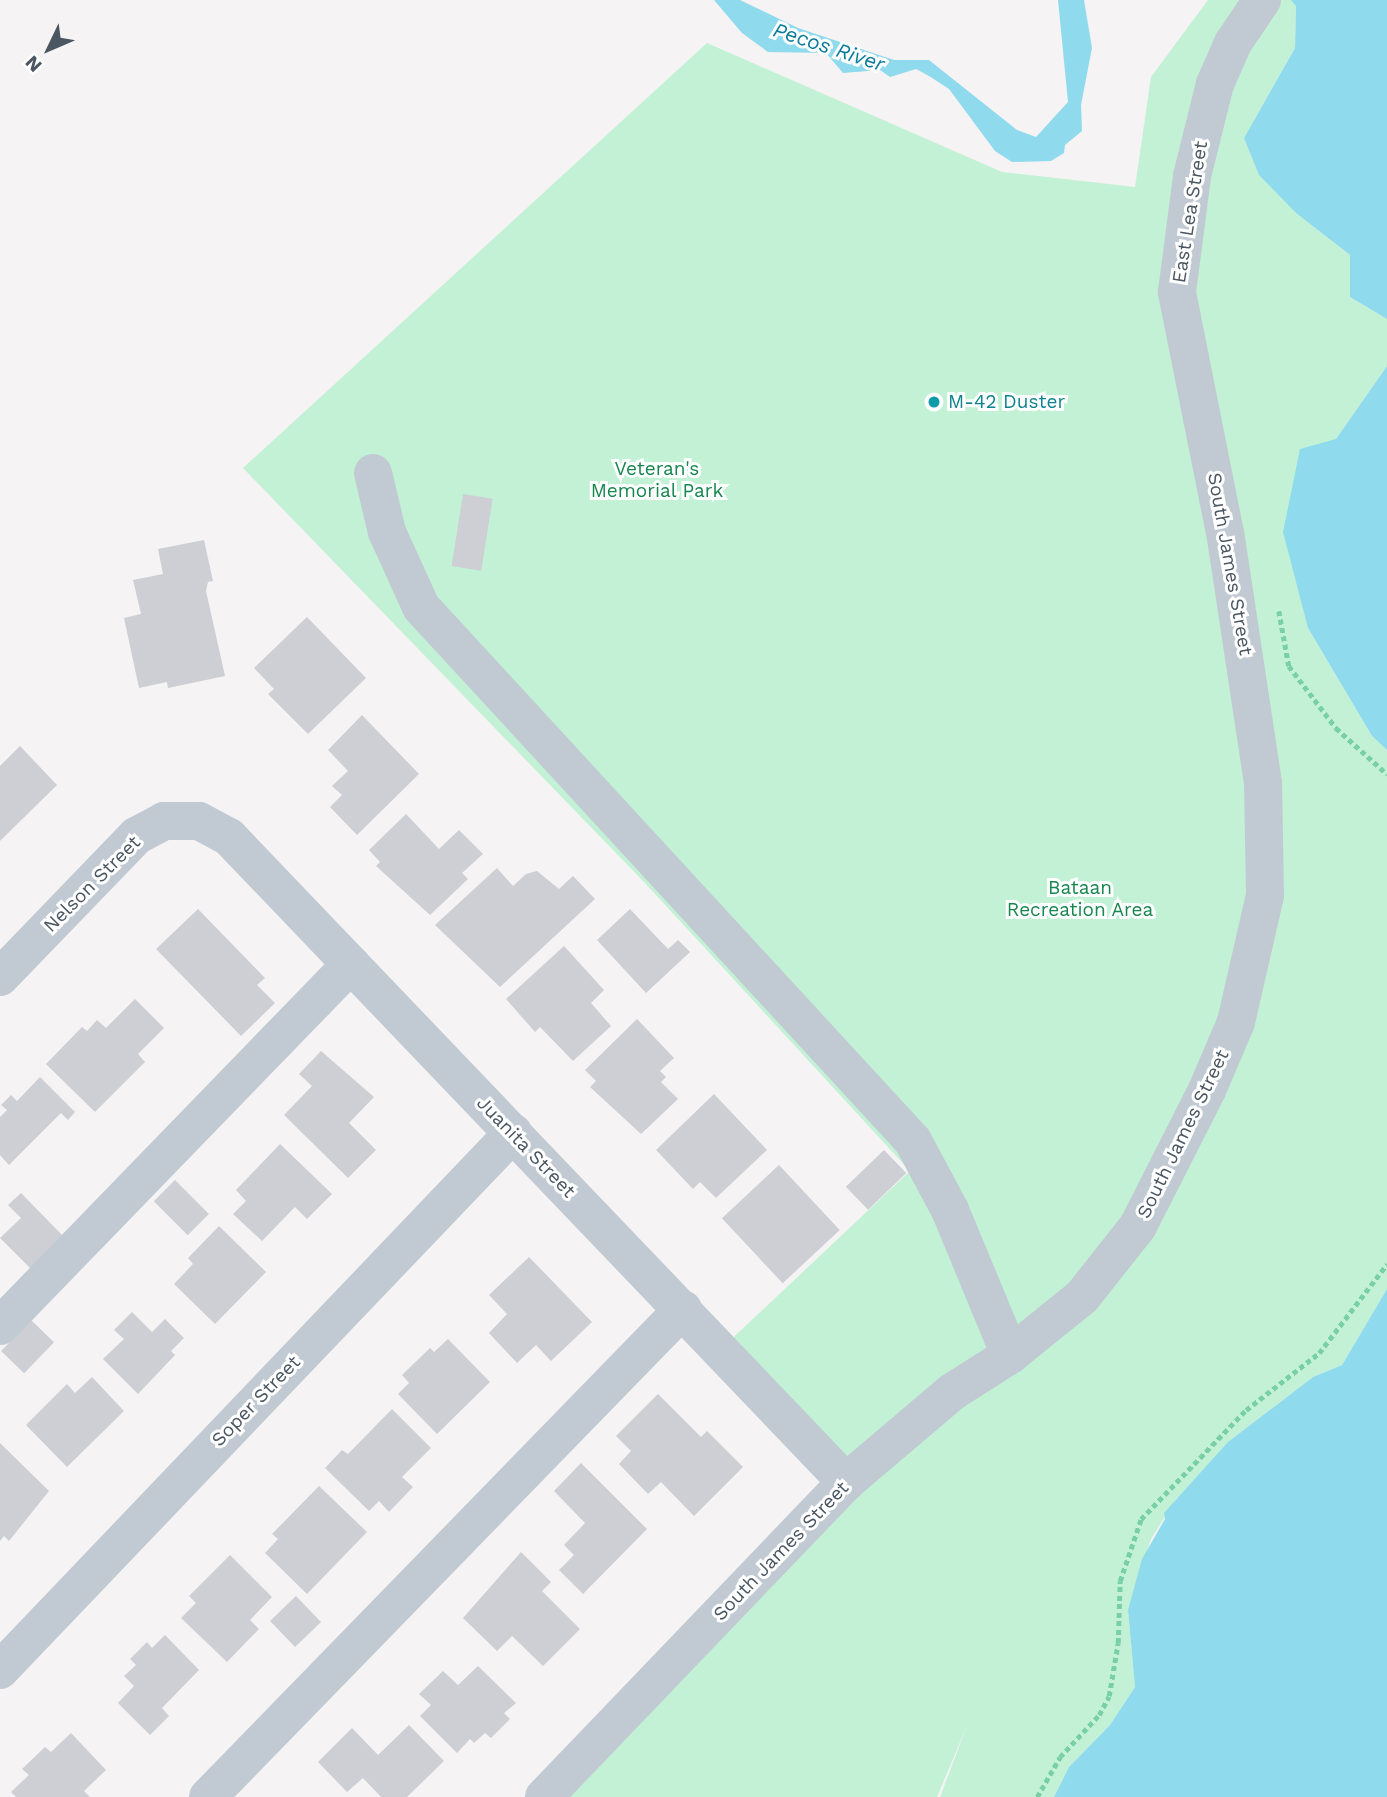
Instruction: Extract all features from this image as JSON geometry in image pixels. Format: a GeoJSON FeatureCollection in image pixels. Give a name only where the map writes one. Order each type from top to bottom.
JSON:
{"type":"FeatureCollection","features":[{"type":"Feature","properties":{"kind":"street","name":"East Lea Street"},"geometry":{"type":"LineString","coordinates":[[1207,434],[1189,368],[1177,292],[1180,266],[1192,176],[1215,84],[1233,43],[1262,0]]}},
{"type":"Feature","properties":{"kind":"street","name":"South James Street"},"geometry":{"type":"LineString","coordinates":[[544,1797],[846,1482],[952,1392],[1010,1355],[1082,1297],[1138,1226],[1207,1090],[1236,1022],[1255,950],[1265,895],[1264,783],[1207,434]]}},
{"type":"Feature","properties":{"kind":"street"},"geometry":{"type":"LineString","coordinates":[[373,473],[387,532],[421,607],[913,1141],[950,1210],[1010,1355]]}},
{"type":"Feature","properties":{"kind":"street","name":"Nelson Street"},"geometry":{"type":"LineString","coordinates":[[0,977],[136,836],[164,821],[199,821]]}},
{"type":"Feature","properties":{"kind":"street","name":"Juanita Street"},"geometry":{"type":"LineString","coordinates":[[199,821],[229,837],[255,861],[846,1482]]}},
{"type":"Feature","properties":{"kind":"street"},"geometry":{"type":"LineString","coordinates":[[0,1326],[352,964]]}},
{"type":"Feature","properties":{"kind":"street","name":"Soper Street"},"geometry":{"type":"LineString","coordinates":[[0,1670],[513,1133]]}},
{"type":"Feature","properties":{"kind":"street"},"geometry":{"type":"LineString","coordinates":[[208,1797],[683,1309]]}},
{"type":"Feature","properties":{"kind":"path"},"geometry":{"type":"LineString","coordinates":[[1277,603],[1289,666],[1336,728],[1387,774]]}},
{"type":"Feature","properties":{"kind":"path"},"geometry":{"type":"LineString","coordinates":[[1037,1797],[1060,1757],[1098,1715],[1109,1696],[1117,1653],[1120,1581],[1141,1519],[1246,1410],[1319,1353],[1387,1264]]}},
{"type":"Feature","properties":{"kind":"green space"},"geometry":{"type":"Polygon","coordinates":[[[1208,0],[1304,0],[1296,6],[1295,48],[1244,138],[1296,213],[1350,255],[1350,297],[1387,319],[1387,366],[1336,439],[1308,628],[1372,736],[1387,750],[1387,1289],[1342,1365],[1313,1377],[1228,1442],[1185,1494],[1176,1499],[1151,1539],[1128,1610],[1135,1687],[1110,1725],[1069,1767],[1054,1797],[940,1797],[968,1723],[937,1797],[544,1797],[846,1482],[721,1349],[910,1171],[645,883],[243,468],[707,43],[1002,172],[1135,187],[1151,77],[1208,0]]]}},
{"type":"Feature","properties":{"kind":"water","name":"Pecos River"},"geometry":{"type":"Polygon","coordinates":[[[714,0],[740,0],[798,28],[894,60],[929,60],[1017,130],[1036,137],[1068,102],[1058,0],[1084,0],[1092,48],[1081,105],[1082,131],[1065,145],[1064,153],[1051,161],[1012,162],[995,151],[949,89],[929,76],[916,69],[890,77],[880,70],[843,73],[826,53],[768,52],[742,33],[714,0]]]}},
{"type":"Feature","properties":{"kind":"water"},"geometry":{"type":"Polygon","coordinates":[[[1291,0],[1387,0],[1387,319],[1350,297],[1350,255],[1296,213],[1259,175],[1244,138],[1295,48],[1296,6],[1291,0]]]}},
{"type":"Feature","properties":{"kind":"water"},"geometry":{"type":"Polygon","coordinates":[[[1387,366],[1387,750],[1372,736],[1308,628],[1283,532],[1300,449],[1336,439],[1387,366]]]}},
{"type":"Feature","properties":{"kind":"water"},"geometry":{"type":"Polygon","coordinates":[[[1387,1289],[1387,1797],[1054,1797],[1069,1767],[1110,1725],[1135,1687],[1128,1610],[1142,1559],[1165,1519],[1164,1513],[1228,1442],[1313,1377],[1342,1365],[1387,1289]]]}},
{"type":"Feature","properties":{"kind":"building"},"geometry":{"type":"Polygon","coordinates":[[[463,494],[493,499],[481,571],[452,566],[463,494]]]}},
{"type":"Feature","properties":{"kind":"building"},"geometry":{"type":"Polygon","coordinates":[[[204,540],[213,581],[208,582],[206,591],[225,676],[168,688],[167,682],[139,688],[124,618],[141,614],[133,580],[163,574],[158,549],[204,540]]]}},
{"type":"Feature","properties":{"kind":"building"},"geometry":{"type":"Polygon","coordinates":[[[307,617],[366,678],[308,734],[268,694],[274,689],[254,668],[307,617]]]}},
{"type":"Feature","properties":{"kind":"building"},"geometry":{"type":"Polygon","coordinates":[[[362,715],[419,774],[357,835],[330,807],[342,795],[332,786],[348,771],[328,750],[362,715]]]}},
{"type":"Feature","properties":{"kind":"building"},"geometry":{"type":"Polygon","coordinates":[[[20,746],[57,785],[0,841],[0,766],[20,746]]]}},
{"type":"Feature","properties":{"kind":"building"},"geometry":{"type":"Polygon","coordinates":[[[406,814],[439,849],[459,830],[483,854],[462,873],[468,879],[430,915],[376,866],[380,862],[369,850],[406,814]]]}},
{"type":"Feature","properties":{"kind":"building"},"geometry":{"type":"Polygon","coordinates":[[[497,868],[513,886],[526,874],[537,871],[559,889],[573,876],[595,899],[500,987],[435,925],[497,868]]]}},
{"type":"Feature","properties":{"kind":"building"},"geometry":{"type":"Polygon","coordinates":[[[198,909],[265,978],[257,985],[275,1003],[241,1036],[156,949],[198,909]]]}},
{"type":"Feature","properties":{"kind":"building"},"geometry":{"type":"Polygon","coordinates":[[[630,909],[668,949],[678,940],[690,952],[646,993],[597,940],[630,909]]]}},
{"type":"Feature","properties":{"kind":"building"},"geometry":{"type":"Polygon","coordinates":[[[564,946],[604,990],[591,1003],[611,1026],[573,1061],[540,1027],[535,1032],[506,999],[564,946]]]}},
{"type":"Feature","properties":{"kind":"building"},"geometry":{"type":"Polygon","coordinates":[[[135,999],[164,1028],[138,1054],[145,1062],[95,1112],[46,1064],[82,1027],[87,1031],[97,1020],[106,1028],[135,999]]]}},
{"type":"Feature","properties":{"kind":"building"},"geometry":{"type":"Polygon","coordinates":[[[637,1019],[674,1058],[660,1071],[666,1077],[661,1082],[678,1099],[641,1134],[590,1087],[596,1081],[585,1070],[637,1019]]]}},
{"type":"Feature","properties":{"kind":"building"},"geometry":{"type":"Polygon","coordinates":[[[321,1051],[374,1097],[349,1123],[376,1150],[348,1178],[284,1115],[312,1086],[299,1074],[321,1051]]]}},
{"type":"Feature","properties":{"kind":"building"},"geometry":{"type":"Polygon","coordinates":[[[40,1077],[75,1112],[68,1120],[61,1113],[9,1165],[0,1155],[0,1117],[7,1110],[1,1105],[11,1095],[17,1101],[40,1077]]]}},
{"type":"Feature","properties":{"kind":"building"},"geometry":{"type":"Polygon","coordinates":[[[714,1094],[767,1150],[716,1198],[700,1182],[693,1189],[656,1150],[714,1094]]]}},
{"type":"Feature","properties":{"kind":"building"},"geometry":{"type":"Polygon","coordinates":[[[280,1144],[332,1194],[307,1219],[295,1207],[262,1241],[233,1214],[246,1201],[236,1190],[280,1144]]]}},
{"type":"Feature","properties":{"kind":"building"},"geometry":{"type":"Polygon","coordinates":[[[884,1150],[906,1173],[868,1210],[846,1187],[884,1150]]]}},
{"type":"Feature","properties":{"kind":"building"},"geometry":{"type":"Polygon","coordinates":[[[779,1165],[840,1230],[783,1283],[722,1218],[779,1165]]]}},
{"type":"Feature","properties":{"kind":"building"},"geometry":{"type":"Polygon","coordinates":[[[175,1180],[209,1214],[188,1235],[154,1201],[175,1180]]]}},
{"type":"Feature","properties":{"kind":"building"},"geometry":{"type":"Polygon","coordinates":[[[21,1193],[64,1237],[31,1269],[0,1238],[21,1218],[8,1205],[21,1193]]]}},
{"type":"Feature","properties":{"kind":"building"},"geometry":{"type":"Polygon","coordinates":[[[219,1226],[266,1272],[215,1324],[174,1284],[193,1264],[188,1258],[219,1226]]]}},
{"type":"Feature","properties":{"kind":"building"},"geometry":{"type":"Polygon","coordinates":[[[529,1257],[592,1322],[551,1361],[536,1345],[517,1363],[489,1333],[507,1314],[489,1295],[529,1257]]]}},
{"type":"Feature","properties":{"kind":"building"},"geometry":{"type":"Polygon","coordinates":[[[132,1312],[152,1332],[165,1319],[184,1338],[171,1351],[175,1355],[138,1394],[103,1359],[124,1339],[114,1330],[132,1312]]]}},
{"type":"Feature","properties":{"kind":"building"},"geometry":{"type":"Polygon","coordinates":[[[31,1320],[54,1342],[24,1373],[1,1351],[31,1320]]]}},
{"type":"Feature","properties":{"kind":"building"},"geometry":{"type":"Polygon","coordinates":[[[448,1339],[490,1382],[437,1434],[398,1394],[409,1383],[402,1375],[430,1348],[434,1352],[448,1339]]]}},
{"type":"Feature","properties":{"kind":"building"},"geometry":{"type":"Polygon","coordinates":[[[92,1377],[124,1411],[67,1467],[26,1425],[67,1384],[75,1393],[92,1377]]]}},
{"type":"Feature","properties":{"kind":"building"},"geometry":{"type":"Polygon","coordinates":[[[658,1394],[701,1437],[707,1431],[743,1467],[694,1516],[661,1482],[648,1494],[619,1464],[631,1451],[616,1436],[658,1394]]]}},
{"type":"Feature","properties":{"kind":"building"},"geometry":{"type":"Polygon","coordinates":[[[392,1409],[431,1448],[402,1477],[413,1487],[389,1512],[379,1501],[369,1511],[325,1468],[342,1450],[348,1454],[392,1409]]]}},
{"type":"Feature","properties":{"kind":"building"},"geometry":{"type":"Polygon","coordinates":[[[0,1443],[49,1491],[9,1541],[4,1536],[0,1541],[0,1443]]]}},
{"type":"Feature","properties":{"kind":"building"},"geometry":{"type":"Polygon","coordinates":[[[581,1463],[647,1529],[583,1594],[559,1570],[574,1555],[564,1545],[585,1523],[554,1491],[581,1463]]]}},
{"type":"Feature","properties":{"kind":"building"},"geometry":{"type":"Polygon","coordinates":[[[319,1486],[367,1532],[307,1594],[265,1553],[278,1539],[272,1534],[319,1486]]]}},
{"type":"Feature","properties":{"kind":"building"},"geometry":{"type":"Polygon","coordinates":[[[521,1552],[551,1582],[542,1591],[580,1629],[543,1666],[512,1636],[497,1651],[463,1618],[521,1552]]]}},
{"type":"Feature","properties":{"kind":"building"},"geometry":{"type":"Polygon","coordinates":[[[230,1555],[272,1597],[250,1620],[259,1629],[227,1662],[181,1618],[196,1603],[189,1596],[230,1555]]]}},
{"type":"Feature","properties":{"kind":"building"},"geometry":{"type":"Polygon","coordinates":[[[296,1596],[321,1622],[295,1647],[270,1621],[296,1596]]]}},
{"type":"Feature","properties":{"kind":"building"},"geometry":{"type":"Polygon","coordinates":[[[165,1635],[199,1670],[162,1708],[169,1716],[150,1735],[118,1703],[134,1686],[124,1676],[136,1665],[130,1659],[147,1642],[152,1648],[165,1635]]]}},
{"type":"Feature","properties":{"kind":"building"},"geometry":{"type":"Polygon","coordinates":[[[478,1666],[516,1703],[504,1713],[510,1719],[491,1738],[485,1733],[474,1743],[470,1739],[457,1753],[420,1716],[431,1705],[419,1694],[443,1671],[458,1685],[478,1666]]]}},
{"type":"Feature","properties":{"kind":"building"},"geometry":{"type":"Polygon","coordinates":[[[409,1725],[444,1761],[407,1797],[381,1797],[363,1778],[347,1792],[318,1762],[352,1728],[378,1755],[409,1725]]]}},
{"type":"Feature","properties":{"kind":"building"},"geometry":{"type":"Polygon","coordinates":[[[71,1733],[106,1770],[84,1791],[90,1797],[16,1797],[11,1792],[29,1775],[22,1769],[45,1747],[51,1752],[71,1733]]]}},
{"type":"Feature","properties":{"kind":"place","name":"M-42 Duster"},"geometry":{"type":"Point","coordinates":[934,402]}},
{"type":"Feature","properties":{"kind":"park label","name":"Veteran's Memorial Park"},"geometry":{"type":"Point","coordinates":[657,480]}},
{"type":"Feature","properties":{"kind":"park label","name":"Bataan Recreation Area"},"geometry":{"type":"Point","coordinates":[1080,899]}}]}
